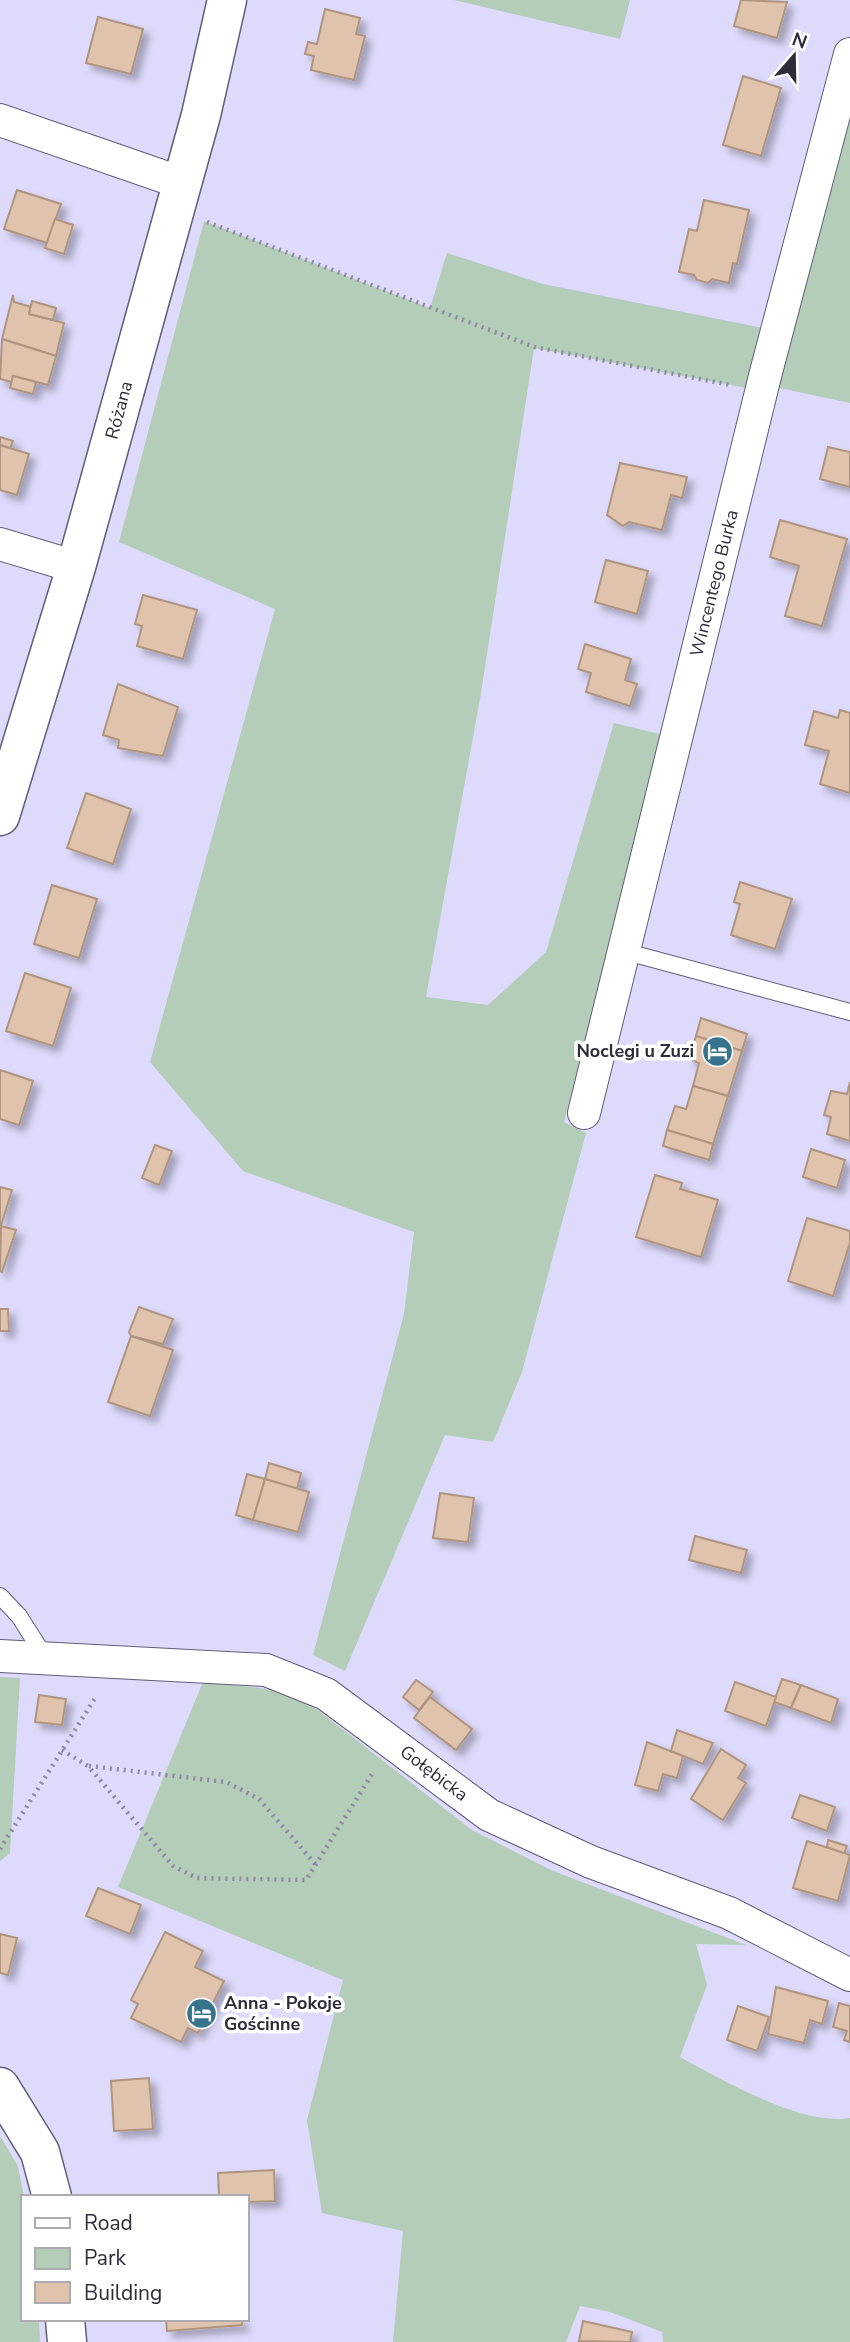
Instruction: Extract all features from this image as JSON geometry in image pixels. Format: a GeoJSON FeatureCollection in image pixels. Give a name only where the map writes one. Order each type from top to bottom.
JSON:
{"type":"FeatureCollection","features":[{"type":"Feature","properties":{"kind":"street","name":"Różana"},"geometry":{"type":"LineString","coordinates":[[0,816],[76,567],[182,183],[227,0]]}},
{"type":"Feature","properties":{"kind":"street","name":"Wincentego Burka"},"geometry":{"type":"LineString","coordinates":[[584,1114],[760,393],[850,54]]}},
{"type":"Feature","properties":{"kind":"street"},"geometry":{"type":"LineString","coordinates":[[0,120],[182,183]]}},
{"type":"Feature","properties":{"kind":"street"},"geometry":{"type":"LineString","coordinates":[[0,544],[76,567]]}},
{"type":"Feature","properties":{"kind":"street","name":"Gołębicka"},"geometry":{"type":"LineString","coordinates":[[0,1656],[265,1670],[326,1694],[489,1815],[591,1862],[729,1913],[850,1975]]}},
{"type":"Feature","properties":{"kind":"street"},"geometry":{"type":"LineString","coordinates":[[0,2087],[40,2152],[51,2195]]}},
{"type":"Feature","properties":{"kind":"street"},"geometry":{"type":"LineString","coordinates":[[65,2321],[67,2342]]}},
{"type":"Feature","properties":{"kind":"lane"},"geometry":{"type":"LineString","coordinates":[[623,951],[850,1012]]}},
{"type":"Feature","properties":{"kind":"lane"},"geometry":{"type":"LineString","coordinates":[[0,1596],[19,1616],[45,1657]]}},
{"type":"Feature","properties":{"kind":"path"},"geometry":{"type":"LineString","coordinates":[[204,221],[534,347],[752,389],[760,393]]}},
{"type":"Feature","properties":{"kind":"path"},"geometry":{"type":"LineString","coordinates":[[0,1849],[118,1661]]}},
{"type":"Feature","properties":{"kind":"path"},"geometry":{"type":"LineString","coordinates":[[62,1750],[88,1766],[173,1866],[197,1878],[306,1880],[377,1767]]}},
{"type":"Feature","properties":{"kind":"path"},"geometry":{"type":"LineString","coordinates":[[88,1766],[226,1782],[259,1799],[316,1865]]}},
{"type":"Feature","properties":{"kind":"green space"},"geometry":{"type":"Polygon","coordinates":[[[454,0],[630,0],[620,39],[454,0]]]}},
{"type":"Feature","properties":{"kind":"green space"},"geometry":{"type":"Polygon","coordinates":[[[850,112],[850,403],[775,387],[850,112]]]}},
{"type":"Feature","properties":{"kind":"green space"},"geometry":{"type":"Polygon","coordinates":[[[204,221],[430,308],[447,253],[543,284],[768,329],[752,389],[534,348],[481,693],[426,997],[488,1005],[546,952],[614,723],[664,735],[564,1122],[586,1133],[522,1372],[493,1442],[445,1435],[345,1671],[313,1655],[404,1314],[414,1232],[243,1171],[150,1062],[275,609],[119,542],[204,221]]]}},
{"type":"Feature","properties":{"kind":"green space"},"geometry":{"type":"Polygon","coordinates":[[[0,1677],[20,1678],[10,1853],[0,1861],[0,1677]]]}},
{"type":"Feature","properties":{"kind":"green space"},"geometry":{"type":"Polygon","coordinates":[[[203,1682],[269,1689],[310,1704],[472,1830],[551,1870],[746,1945],[696,1944],[707,1985],[680,2057],[740,2089],[786,2108],[830,2119],[850,2118],[850,2342],[663,2342],[662,2332],[610,2312],[580,2306],[566,2342],[393,2342],[403,2231],[322,2213],[307,2120],[343,1980],[118,1887],[203,1682]]]}},
{"type":"Feature","properties":{"kind":"green space"},"geometry":{"type":"Polygon","coordinates":[[[0,2136],[18,2166],[24,2195],[21,2195],[21,2321],[39,2321],[40,2342],[0,2342],[0,2136]]]}},
{"type":"Feature","properties":{"kind":"building"},"geometry":{"type":"Polygon","coordinates":[[[741,0],[787,2],[777,38],[734,26],[741,0]]]}},
{"type":"Feature","properties":{"kind":"building"},"geometry":{"type":"Polygon","coordinates":[[[325,9],[360,18],[356,34],[365,36],[354,80],[311,70],[314,56],[305,54],[308,42],[317,44],[325,9]]]}},
{"type":"Feature","properties":{"kind":"building"},"geometry":{"type":"Polygon","coordinates":[[[98,17],[143,29],[131,74],[86,63],[98,17]]]}},
{"type":"Feature","properties":{"kind":"building"},"geometry":{"type":"Polygon","coordinates":[[[743,76],[781,88],[761,156],[723,145],[743,76]]]}},
{"type":"Feature","properties":{"kind":"building"},"geometry":{"type":"Polygon","coordinates":[[[17,190],[61,204],[47,243],[4,229],[17,190]]]}},
{"type":"Feature","properties":{"kind":"building"},"geometry":{"type":"Polygon","coordinates":[[[704,200],[749,210],[737,264],[733,263],[729,283],[712,279],[708,283],[697,280],[694,275],[679,272],[689,229],[697,231],[704,200]]]}},
{"type":"Feature","properties":{"kind":"building"},"geometry":{"type":"Polygon","coordinates":[[[55,219],[73,225],[64,254],[45,248],[55,219]]]}},
{"type":"Feature","properties":{"kind":"building"},"geometry":{"type":"Polygon","coordinates":[[[13,295],[14,302],[31,307],[29,314],[64,323],[56,356],[2,339],[13,295]]]}},
{"type":"Feature","properties":{"kind":"building"},"geometry":{"type":"Polygon","coordinates":[[[32,301],[56,308],[53,320],[29,314],[32,301]]]}},
{"type":"Feature","properties":{"kind":"building"},"geometry":{"type":"Polygon","coordinates":[[[2,339],[56,356],[48,385],[13,376],[12,382],[0,379],[2,339]]]}},
{"type":"Feature","properties":{"kind":"building"},"geometry":{"type":"Polygon","coordinates":[[[13,376],[36,382],[33,394],[10,388],[13,376]]]}},
{"type":"Feature","properties":{"kind":"building"},"geometry":{"type":"Polygon","coordinates":[[[0,437],[13,441],[10,449],[0,445],[0,437]]]}},
{"type":"Feature","properties":{"kind":"building"},"geometry":{"type":"Polygon","coordinates":[[[0,445],[29,454],[17,495],[0,490],[0,445]]]}},
{"type":"Feature","properties":{"kind":"building"},"geometry":{"type":"Polygon","coordinates":[[[828,447],[850,452],[850,487],[820,479],[828,447]]]}},
{"type":"Feature","properties":{"kind":"building"},"geometry":{"type":"Polygon","coordinates":[[[620,463],[687,477],[682,498],[671,495],[662,530],[629,522],[623,526],[607,515],[620,463]]]}},
{"type":"Feature","properties":{"kind":"building"},"geometry":{"type":"Polygon","coordinates":[[[780,520],[847,539],[822,626],[785,616],[799,566],[770,557],[780,520]]]}},
{"type":"Feature","properties":{"kind":"building"},"geometry":{"type":"Polygon","coordinates":[[[606,560],[648,571],[637,614],[595,602],[606,560]]]}},
{"type":"Feature","properties":{"kind":"building"},"geometry":{"type":"Polygon","coordinates":[[[143,595],[197,610],[183,659],[137,646],[142,626],[135,624],[143,595]]]}},
{"type":"Feature","properties":{"kind":"building"},"geometry":{"type":"Polygon","coordinates":[[[585,644],[631,659],[625,680],[637,684],[630,706],[586,692],[591,673],[578,669],[585,644]]]}},
{"type":"Feature","properties":{"kind":"building"},"geometry":{"type":"Polygon","coordinates":[[[118,684],[178,707],[163,756],[118,748],[119,740],[103,735],[118,684]]]}},
{"type":"Feature","properties":{"kind":"building"},"geometry":{"type":"Polygon","coordinates":[[[840,710],[850,713],[850,793],[820,784],[829,751],[805,745],[814,711],[838,718],[840,710]]]}},
{"type":"Feature","properties":{"kind":"building"},"geometry":{"type":"Polygon","coordinates":[[[86,793],[131,809],[113,864],[67,848],[86,793]]]}},
{"type":"Feature","properties":{"kind":"building"},"geometry":{"type":"Polygon","coordinates":[[[740,882],[792,899],[775,949],[731,935],[740,904],[734,902],[740,882]]]}},
{"type":"Feature","properties":{"kind":"building"},"geometry":{"type":"Polygon","coordinates":[[[52,885],[97,899],[79,958],[34,944],[52,885]]]}},
{"type":"Feature","properties":{"kind":"building"},"geometry":{"type":"Polygon","coordinates":[[[25,973],[71,988],[53,1046],[6,1031],[25,973]]]}},
{"type":"Feature","properties":{"kind":"building"},"geometry":{"type":"Polygon","coordinates":[[[701,1018],[747,1034],[742,1051],[696,1036],[701,1018]]]}},
{"type":"Feature","properties":{"kind":"building"},"geometry":{"type":"Polygon","coordinates":[[[696,1036],[742,1051],[728,1096],[693,1086],[699,1063],[689,1059],[696,1036]]]}},
{"type":"Feature","properties":{"kind":"building"},"geometry":{"type":"Polygon","coordinates":[[[0,1070],[33,1081],[19,1125],[0,1119],[0,1070]]]}},
{"type":"Feature","properties":{"kind":"building"},"geometry":{"type":"Polygon","coordinates":[[[850,1082],[850,1141],[827,1134],[831,1117],[824,1115],[831,1091],[847,1094],[850,1082]]]}},
{"type":"Feature","properties":{"kind":"building"},"geometry":{"type":"Polygon","coordinates":[[[693,1086],[728,1096],[713,1144],[667,1130],[675,1106],[686,1109],[693,1086]]]}},
{"type":"Feature","properties":{"kind":"building"},"geometry":{"type":"Polygon","coordinates":[[[667,1130],[713,1144],[709,1160],[663,1146],[667,1130]]]}},
{"type":"Feature","properties":{"kind":"building"},"geometry":{"type":"Polygon","coordinates":[[[155,1145],[172,1151],[159,1185],[142,1178],[155,1145]]]}},
{"type":"Feature","properties":{"kind":"building"},"geometry":{"type":"Polygon","coordinates":[[[811,1149],[845,1160],[837,1188],[803,1177],[811,1149]]]}},
{"type":"Feature","properties":{"kind":"building"},"geometry":{"type":"Polygon","coordinates":[[[655,1175],[682,1183],[680,1189],[718,1200],[701,1257],[636,1237],[655,1175]]]}},
{"type":"Feature","properties":{"kind":"building"},"geometry":{"type":"Polygon","coordinates":[[[0,1187],[12,1190],[0,1229],[0,1187]]]}},
{"type":"Feature","properties":{"kind":"building"},"geometry":{"type":"Polygon","coordinates":[[[807,1218],[850,1231],[850,1243],[833,1296],[788,1281],[807,1218]]]}},
{"type":"Feature","properties":{"kind":"building"},"geometry":{"type":"Polygon","coordinates":[[[1,1226],[16,1230],[2,1272],[0,1271],[1,1226]]]}},
{"type":"Feature","properties":{"kind":"building"},"geometry":{"type":"Polygon","coordinates":[[[139,1307],[173,1319],[163,1344],[131,1336],[129,1332],[139,1307]]]}},
{"type":"Feature","properties":{"kind":"building"},"geometry":{"type":"Polygon","coordinates":[[[0,1309],[8,1309],[9,1331],[0,1331],[0,1309]]]}},
{"type":"Feature","properties":{"kind":"building"},"geometry":{"type":"Polygon","coordinates":[[[131,1336],[173,1350],[150,1416],[108,1402],[131,1336]]]}},
{"type":"Feature","properties":{"kind":"building"},"geometry":{"type":"Polygon","coordinates":[[[269,1463],[301,1473],[297,1489],[265,1479],[269,1463]]]}},
{"type":"Feature","properties":{"kind":"building"},"geometry":{"type":"Polygon","coordinates":[[[247,1474],[265,1479],[253,1520],[236,1515],[247,1474]]]}},
{"type":"Feature","properties":{"kind":"building"},"geometry":{"type":"Polygon","coordinates":[[[265,1479],[309,1492],[298,1532],[253,1520],[265,1479]]]}},
{"type":"Feature","properties":{"kind":"building"},"geometry":{"type":"Polygon","coordinates":[[[440,1493],[474,1498],[468,1542],[433,1538],[440,1493]]]}},
{"type":"Feature","properties":{"kind":"building"},"geometry":{"type":"Polygon","coordinates":[[[695,1536],[747,1550],[741,1573],[689,1560],[695,1536]]]}},
{"type":"Feature","properties":{"kind":"building"},"geometry":{"type":"Polygon","coordinates":[[[782,1679],[801,1685],[791,1708],[774,1702],[782,1679]]]}},
{"type":"Feature","properties":{"kind":"building"},"geometry":{"type":"Polygon","coordinates":[[[416,1680],[433,1692],[419,1710],[403,1697],[416,1680]]]}},
{"type":"Feature","properties":{"kind":"building"},"geometry":{"type":"Polygon","coordinates":[[[735,1682],[776,1697],[766,1726],[725,1711],[735,1682]]]}},
{"type":"Feature","properties":{"kind":"building"},"geometry":{"type":"Polygon","coordinates":[[[801,1685],[838,1699],[831,1723],[791,1708],[801,1685]]]}},
{"type":"Feature","properties":{"kind":"building"},"geometry":{"type":"Polygon","coordinates":[[[39,1695],[66,1699],[62,1725],[35,1722],[39,1695]]]}},
{"type":"Feature","properties":{"kind":"building"},"geometry":{"type":"Polygon","coordinates":[[[430,1697],[472,1729],[456,1750],[414,1718],[430,1697]]]}},
{"type":"Feature","properties":{"kind":"building"},"geometry":{"type":"Polygon","coordinates":[[[677,1730],[713,1743],[703,1764],[671,1751],[677,1730]]]}},
{"type":"Feature","properties":{"kind":"building"},"geometry":{"type":"Polygon","coordinates":[[[647,1742],[683,1756],[677,1778],[663,1774],[658,1791],[635,1785],[647,1742]]]}},
{"type":"Feature","properties":{"kind":"building"},"geometry":{"type":"Polygon","coordinates":[[[721,1749],[746,1765],[738,1778],[746,1783],[723,1820],[691,1799],[721,1749]]]}},
{"type":"Feature","properties":{"kind":"building"},"geometry":{"type":"Polygon","coordinates":[[[800,1795],[835,1807],[827,1831],[792,1818],[800,1795]]]}},
{"type":"Feature","properties":{"kind":"building"},"geometry":{"type":"Polygon","coordinates":[[[828,1840],[847,1846],[844,1854],[827,1847],[828,1840]]]}},
{"type":"Feature","properties":{"kind":"building"},"geometry":{"type":"Polygon","coordinates":[[[807,1841],[850,1855],[838,1901],[793,1888],[807,1841]]]}},
{"type":"Feature","properties":{"kind":"building"},"geometry":{"type":"Polygon","coordinates":[[[98,1888],[141,1905],[130,1934],[86,1916],[98,1888]]]}},
{"type":"Feature","properties":{"kind":"building"},"geometry":{"type":"Polygon","coordinates":[[[165,1932],[203,1951],[195,1967],[224,1981],[198,2033],[188,2028],[181,2042],[131,2018],[138,2004],[131,2000],[165,1932]]]}},
{"type":"Feature","properties":{"kind":"building"},"geometry":{"type":"Polygon","coordinates":[[[0,1934],[17,1938],[8,1975],[0,1973],[0,1934]]]}},
{"type":"Feature","properties":{"kind":"building"},"geometry":{"type":"Polygon","coordinates":[[[776,1987],[828,2001],[822,2024],[810,2020],[804,2043],[768,2034],[776,1987]]]}},
{"type":"Feature","properties":{"kind":"building"},"geometry":{"type":"Polygon","coordinates":[[[839,2003],[850,2006],[850,2042],[844,2040],[847,2031],[833,2027],[839,2003]]]}},
{"type":"Feature","properties":{"kind":"building"},"geometry":{"type":"Polygon","coordinates":[[[738,2006],[769,2017],[757,2051],[727,2040],[738,2006]]]}},
{"type":"Feature","properties":{"kind":"building"},"geometry":{"type":"Polygon","coordinates":[[[149,2078],[153,2129],[114,2131],[111,2081],[149,2078]]]}},
{"type":"Feature","properties":{"kind":"building"},"geometry":{"type":"Polygon","coordinates":[[[274,2170],[275,2201],[248,2202],[248,2195],[219,2195],[218,2173],[274,2170]]]}},
{"type":"Feature","properties":{"kind":"building"},"geometry":{"type":"Polygon","coordinates":[[[166,2321],[242,2321],[242,2325],[167,2331],[166,2321]]]}},
{"type":"Feature","properties":{"kind":"building"},"geometry":{"type":"Polygon","coordinates":[[[583,2321],[632,2332],[630,2342],[579,2341],[583,2321]]]}},
{"type":"Feature","properties":{"kind":"place","name":"Noclegi u Zuzi"},"geometry":{"type":"Point","coordinates":[717,1051]}},
{"type":"Feature","properties":{"kind":"place","name":"Anna - Pokoje Gościnne"},"geometry":{"type":"Point","coordinates":[201,2013]}}]}
